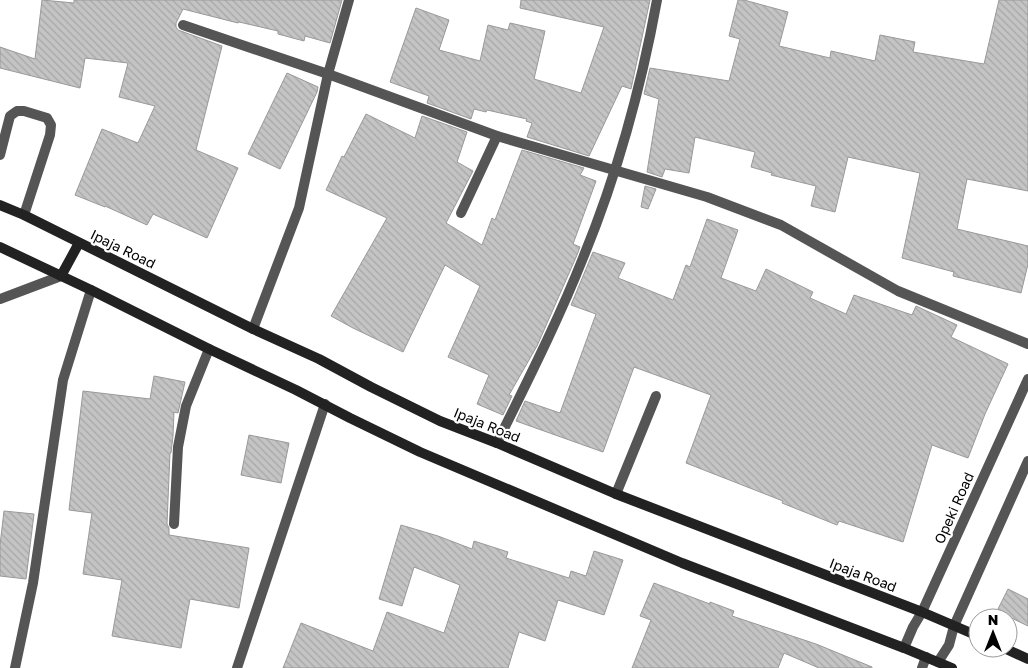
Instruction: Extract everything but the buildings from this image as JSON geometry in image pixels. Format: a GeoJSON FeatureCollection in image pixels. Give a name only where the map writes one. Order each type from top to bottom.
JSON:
{"type":"FeatureCollection","features":[{"type":"Feature","properties":{"kind":"main road","name":"Ipaja Road"},"geometry":{"type":"LineString","coordinates":[[0,205],[24,215],[440,421],[497,443],[616,494],[922,612],[968,632]]}},
{"type":"Feature","properties":{"kind":"main road"},"geometry":{"type":"LineString","coordinates":[[61,276],[79,243]]}},
{"type":"Feature","properties":{"kind":"main road"},"geometry":{"type":"LineString","coordinates":[[0,247],[475,477],[682,563],[952,668]]}},
{"type":"Feature","properties":{"kind":"street"},"geometry":{"type":"LineString","coordinates":[[253,329],[299,208],[328,74],[349,0]]}},
{"type":"Feature","properties":{"kind":"street"},"geometry":{"type":"LineString","coordinates":[[497,443],[554,326],[584,257],[615,171],[648,51],[657,0]]}},
{"type":"Feature","properties":{"kind":"street"},"geometry":{"type":"LineString","coordinates":[[183,26],[328,74],[496,136],[707,197],[781,225],[898,291],[1028,344]]}},
{"type":"Feature","properties":{"kind":"street"},"geometry":{"type":"LineString","coordinates":[[0,156],[10,116],[17,111],[24,111],[46,118],[51,124],[50,136],[24,215]]}},
{"type":"Feature","properties":{"kind":"street"},"geometry":{"type":"LineString","coordinates":[[460,213],[496,136]]}},
{"type":"Feature","properties":{"kind":"street"},"geometry":{"type":"LineString","coordinates":[[0,299],[61,276]]}},
{"type":"Feature","properties":{"kind":"street"},"geometry":{"type":"LineString","coordinates":[[15,668],[33,583],[63,380],[91,290]]}},
{"type":"Feature","properties":{"kind":"street"},"geometry":{"type":"LineString","coordinates":[[174,524],[178,447],[186,406],[209,349]]}},
{"type":"Feature","properties":{"kind":"street","name":"Opeki Road"},"geometry":{"type":"LineString","coordinates":[[904,648],[1028,380]]}},
{"type":"Feature","properties":{"kind":"street"},"geometry":{"type":"LineString","coordinates":[[616,494],[656,396]]}},
{"type":"Feature","properties":{"kind":"street"},"geometry":{"type":"LineString","coordinates":[[237,668],[325,404]]}},
{"type":"Feature","properties":{"kind":"street"},"geometry":{"type":"LineString","coordinates":[[938,662],[949,645],[954,626],[1028,461]]}},
{"type":"Feature","properties":{"kind":"street"},"geometry":{"type":"LineString","coordinates":[[922,668],[926,657]]}}]}
